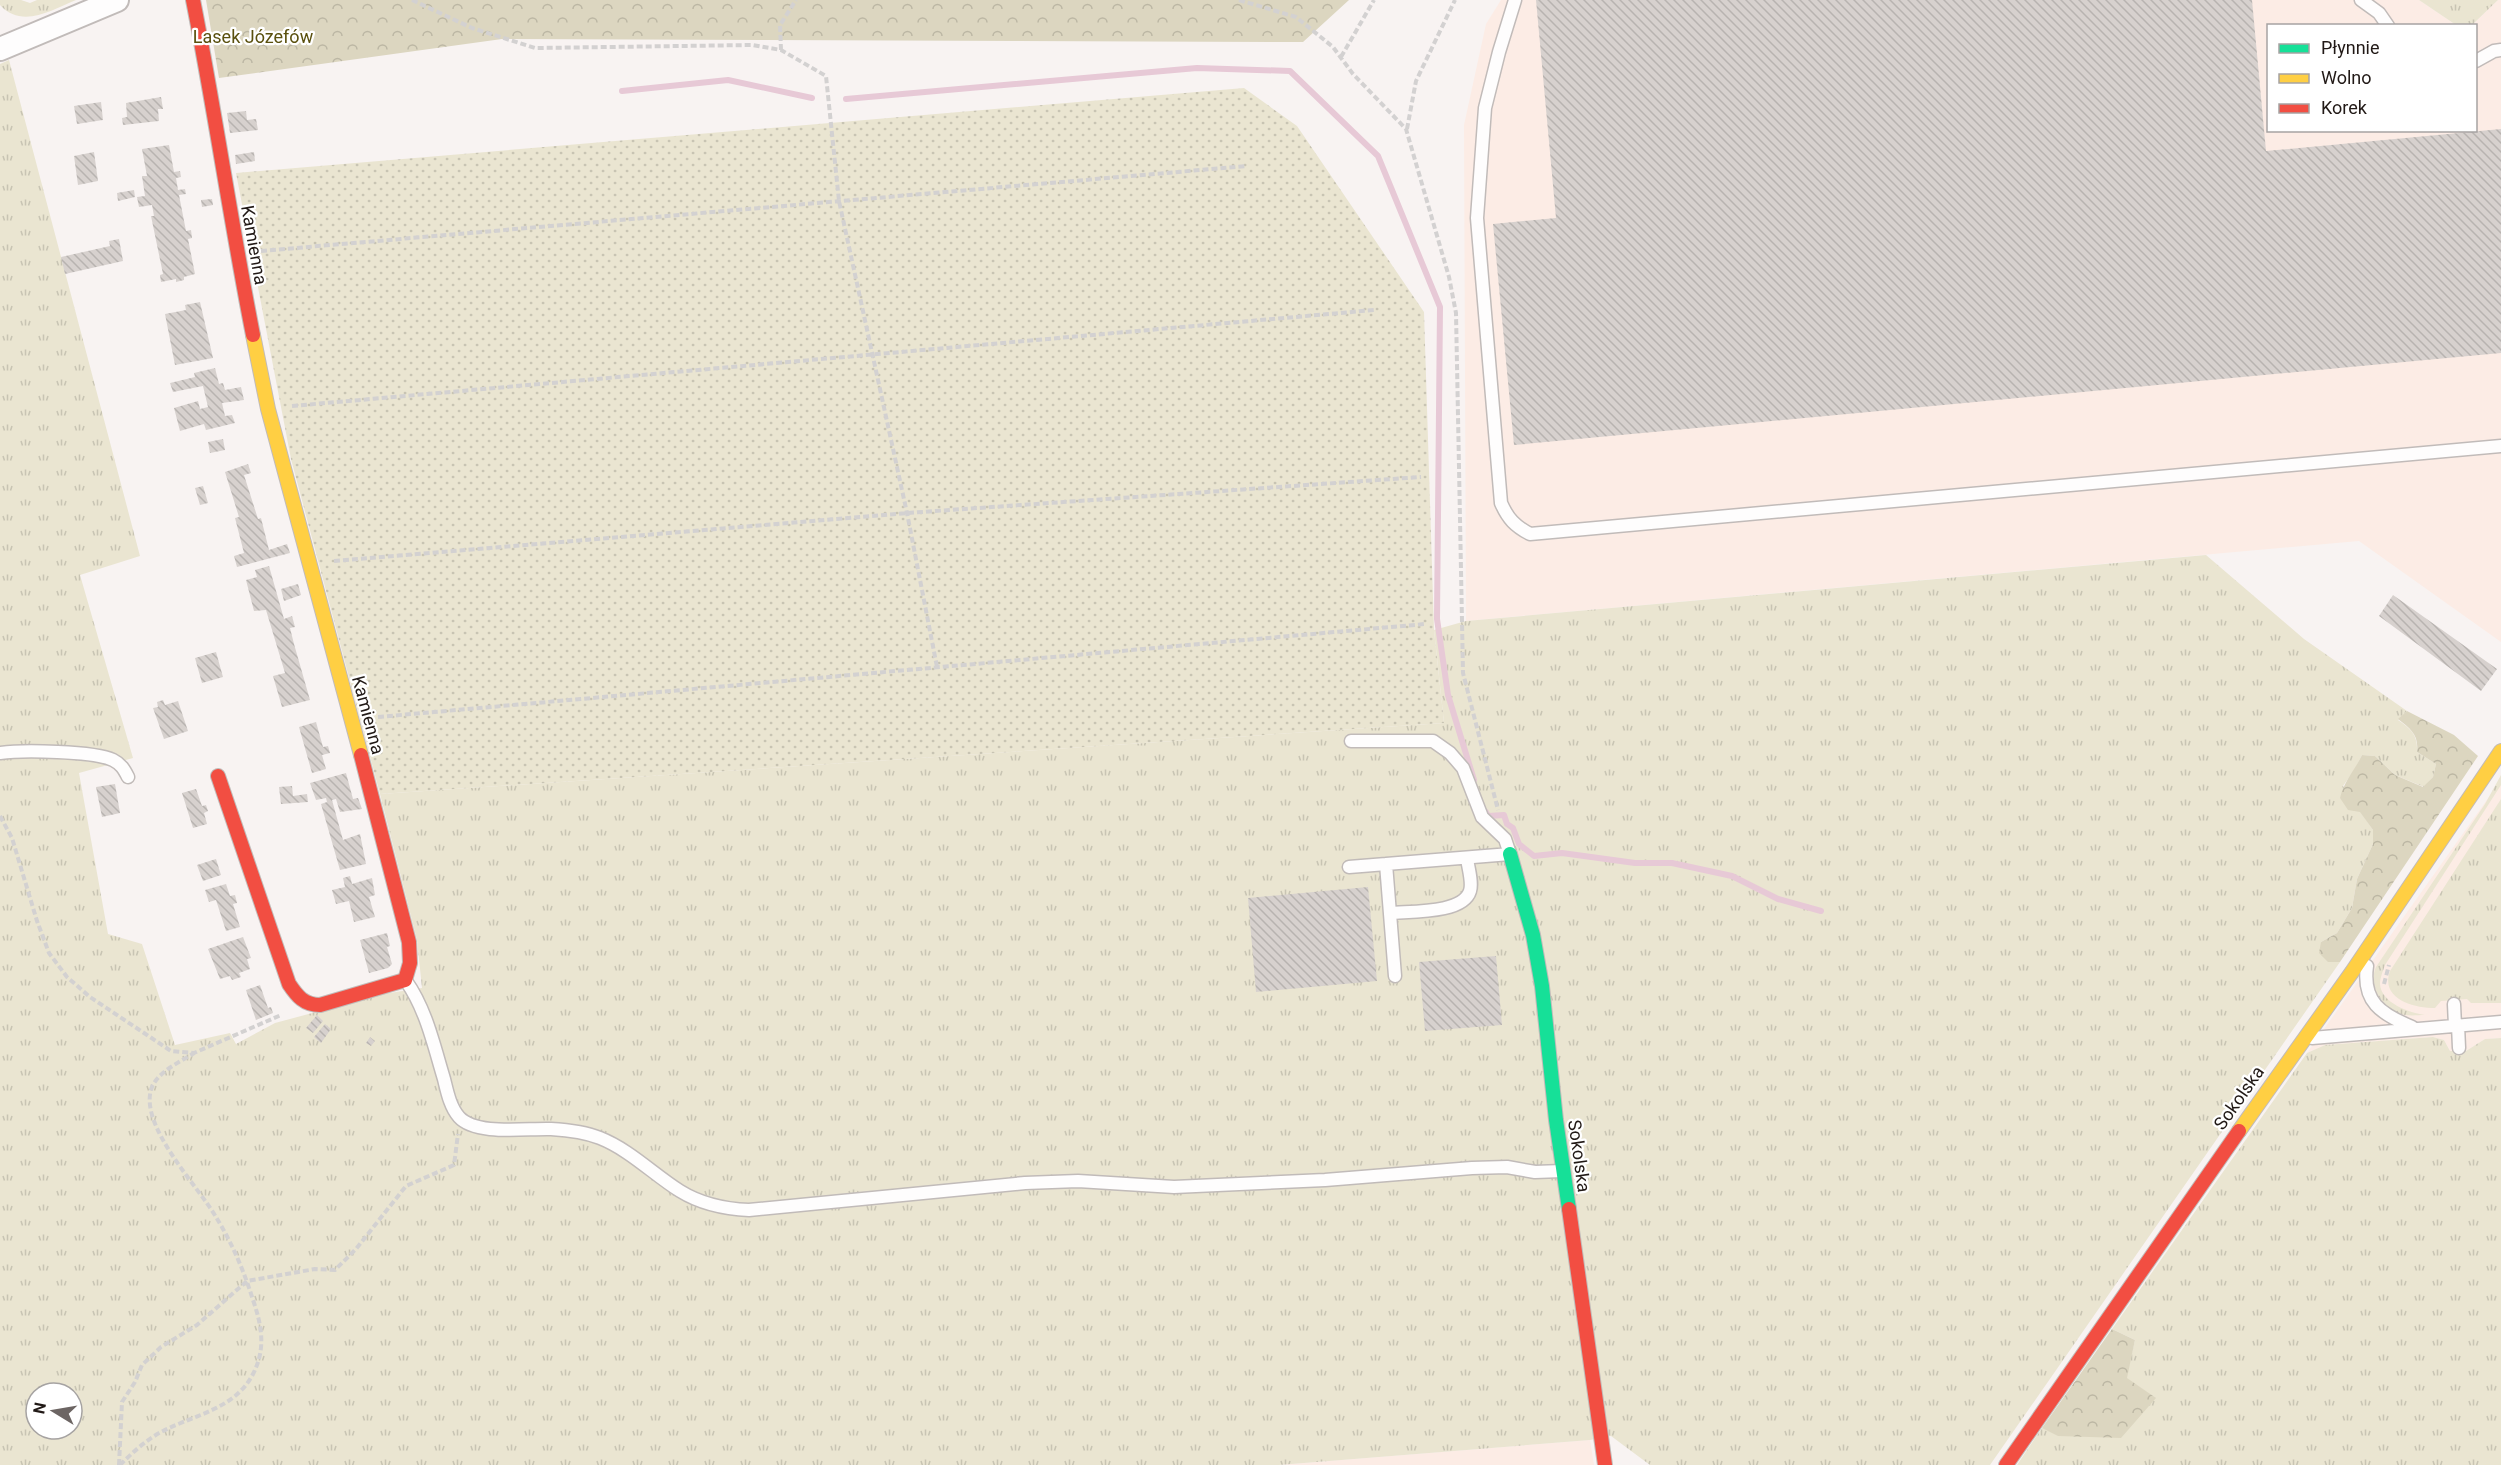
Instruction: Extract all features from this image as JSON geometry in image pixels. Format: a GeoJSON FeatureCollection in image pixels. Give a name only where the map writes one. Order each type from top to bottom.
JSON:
{"type":"FeatureCollection","features":[{"type":"Feature","properties":{"kind":"street"},"geometry":{"type":"LineString","coordinates":[[1,45],[117,0]]}},
{"type":"Feature","properties":{"kind":"street","name":"Kamienna"},"geometry":{"type":"LineString","coordinates":[[193,0],[216,118],[237,255],[268,409],[378,817],[409,942],[410,963],[405,980]]}},
{"type":"Feature","properties":{"kind":"street","name":"Sokolska"},"geometry":{"type":"LineString","coordinates":[[2006,1465],[2370,944],[2501,751]]}},
{"type":"Feature","properties":{"kind":"street"},"geometry":{"type":"LineString","coordinates":[[218,776],[289,984],[302,1001],[320,1005],[405,980]]}},
{"type":"Feature","properties":{"kind":"street","name":"Sokolska"},"geometry":{"type":"LineString","coordinates":[[1510,854],[1533,935],[1547,1023],[1556,1120],[1605,1465]]}},
{"type":"Feature","properties":{"kind":"lane"},"geometry":{"type":"LineString","coordinates":[[1515,0],[1485,108],[1477,218],[1501,503],[1507,518],[1530,534],[2501,446]]}},
{"type":"Feature","properties":{"kind":"lane"},"geometry":{"type":"LineString","coordinates":[[2361,0],[2379,13],[2387,24]]}},
{"type":"Feature","properties":{"kind":"lane"},"geometry":{"type":"LineString","coordinates":[[2477,60],[2501,50]]}},
{"type":"Feature","properties":{"kind":"lane"},"geometry":{"type":"LineString","coordinates":[[1349,867],[1510,854],[1505,839],[1482,817],[1463,768],[1450,753],[1433,741],[1352,741]]}},
{"type":"Feature","properties":{"kind":"lane"},"geometry":{"type":"LineString","coordinates":[[0,753],[58,752],[111,759],[124,767],[128,777]]}},
{"type":"Feature","properties":{"kind":"lane"},"geometry":{"type":"LineString","coordinates":[[1390,913],[1448,908],[1465,900],[1470,891],[1467,858]]}},
{"type":"Feature","properties":{"kind":"lane"},"geometry":{"type":"LineString","coordinates":[[1386,864],[1395,976]]}},
{"type":"Feature","properties":{"kind":"lane"},"geometry":{"type":"LineString","coordinates":[[2370,944],[2364,982],[2368,995],[2376,1006],[2390,1018],[2415,1028]]}},
{"type":"Feature","properties":{"kind":"lane"},"geometry":{"type":"LineString","coordinates":[[405,980],[414,993],[429,1030],[450,1100],[458,1116],[466,1123],[481,1128],[585,1132],[637,1158],[694,1199],[729,1209],[749,1210],[1025,1183],[1078,1181],[1174,1187],[1325,1180],[1472,1168],[1507,1167],[1535,1172],[1563,1171]]}},
{"type":"Feature","properties":{"kind":"lane"},"geometry":{"type":"LineString","coordinates":[[2454,1004],[2458,1048]]}},
{"type":"Feature","properties":{"kind":"lane"},"geometry":{"type":"LineString","coordinates":[[2302,1040],[2501,1022]]}},
{"type":"Feature","properties":{"kind":"path"},"geometry":{"type":"LineString","coordinates":[[412,0],[472,28],[536,48],[752,45],[781,50],[825,76],[839,201],[907,513],[937,668]]}},
{"type":"Feature","properties":{"kind":"path"},"geometry":{"type":"LineString","coordinates":[[781,50],[780,25],[796,0]]}},
{"type":"Feature","properties":{"kind":"path"},"geometry":{"type":"LineString","coordinates":[[1239,0],[1296,17],[1333,47],[1353,74],[1406,129],[1449,277],[1456,312],[1463,673],[1500,816],[1496,828]]}},
{"type":"Feature","properties":{"kind":"path"},"geometry":{"type":"LineString","coordinates":[[1341,57],[1374,0]]}},
{"type":"Feature","properties":{"kind":"path"},"geometry":{"type":"LineString","coordinates":[[1406,129],[1416,81],[1455,0]]}},
{"type":"Feature","properties":{"kind":"path"},"geometry":{"type":"LineString","coordinates":[[237,255],[249,252],[1247,166]]}},
{"type":"Feature","properties":{"kind":"path"},"geometry":{"type":"LineString","coordinates":[[268,409],[1374,310]]}},
{"type":"Feature","properties":{"kind":"path"},"geometry":{"type":"LineString","coordinates":[[309,566],[362,557],[907,513],[1421,477]]}},
{"type":"Feature","properties":{"kind":"path"},"geometry":{"type":"LineString","coordinates":[[351,722],[363,719],[1425,624]]}},
{"type":"Feature","properties":{"kind":"path"},"geometry":{"type":"LineString","coordinates":[[0,816],[12,838],[37,921],[49,952],[67,977],[90,997],[152,1040],[171,1051],[194,1053]]}},
{"type":"Feature","properties":{"kind":"path"},"geometry":{"type":"LineString","coordinates":[[2388,992],[2384,986],[2384,977],[2390,964]]}},
{"type":"Feature","properties":{"kind":"path"},"geometry":{"type":"LineString","coordinates":[[120,1465],[162,1431],[215,1409],[238,1391],[251,1377],[261,1356],[262,1334],[248,1281],[216,1217],[157,1131],[150,1111],[152,1087],[160,1076],[194,1053],[296,1010],[302,1001]]}},
{"type":"Feature","properties":{"kind":"path"},"geometry":{"type":"LineString","coordinates":[[120,1465],[122,1402],[135,1382],[142,1365],[161,1347],[197,1325],[248,1281],[315,1269],[335,1270],[356,1249],[406,1186],[454,1165],[457,1136],[466,1123]]}},
{"type":"Feature","properties":{"kind":"shaded area"},"geometry":{"type":"Polygon","coordinates":[[[1501,0],[2419,0],[2455,24],[2267,24],[2267,132],[2477,132],[2477,24],[2473,24],[2498,0],[2501,0],[2501,642],[2359,541],[1466,621],[1464,125],[1486,24],[1501,0]]]}},
{"type":"Feature","properties":{"kind":"shaded area"},"geometry":{"type":"Polygon","coordinates":[[[2501,780],[2501,1038],[2485,1039],[2466,1051],[2450,1051],[2444,1040],[2433,1037],[2325,1045],[2307,1053],[2501,780]]]}},
{"type":"Feature","properties":{"kind":"shaded area"},"geometry":{"type":"Polygon","coordinates":[[[1590,1440],[1594,1465],[1279,1465],[1590,1440]]]}},
{"type":"Feature","properties":{"kind":"green space"},"geometry":{"type":"Polygon","coordinates":[[[0,0],[21,0],[30,3],[37,0],[76,0],[47,12],[27,17],[9,12],[0,5],[0,0]]]}},
{"type":"Feature","properties":{"kind":"green space","name":"Lasek Józefów"},"geometry":{"type":"Polygon","coordinates":[[[206,0],[1349,0],[1303,42],[502,39],[219,78],[206,0]]]}},
{"type":"Feature","properties":{"kind":"green space"},"geometry":{"type":"Polygon","coordinates":[[[2419,0],[2498,0],[2473,24],[2455,24],[2419,0]]]}},
{"type":"Feature","properties":{"kind":"green space"},"geometry":{"type":"Polygon","coordinates":[[[9,60],[140,556],[80,575],[133,758],[79,773],[108,934],[142,944],[175,1045],[230,1033],[236,1044],[275,1023],[383,994],[422,988],[417,940],[380,794],[1444,723],[1434,630],[1466,621],[2206,555],[2304,639],[2407,711],[2398,720],[2413,733],[2417,752],[2436,764],[2433,777],[2424,787],[2395,775],[2375,756],[2362,755],[2343,786],[2373,830],[2373,844],[2357,879],[2352,908],[2337,933],[2321,942],[2340,962],[1990,1465],[1650,1465],[1611,1436],[1590,1440],[1279,1465],[0,1465],[0,64],[9,60]]]}},
{"type":"Feature","properties":{"kind":"green space"},"geometry":{"type":"Polygon","coordinates":[[[1244,88],[1297,126],[1424,312],[1434,630],[1444,723],[380,794],[291,459],[236,173],[1244,88]]]}},
{"type":"Feature","properties":{"kind":"green space"},"geometry":{"type":"Polygon","coordinates":[[[2407,711],[2454,735],[2478,756],[2340,962],[2328,962],[2319,953],[2321,942],[2337,933],[2352,908],[2357,879],[2373,844],[2373,830],[2360,812],[2348,810],[2340,798],[2347,781],[2362,755],[2375,756],[2395,775],[2423,787],[2433,777],[2436,764],[2417,752],[2417,741],[2413,733],[2398,719],[2407,711]]]}},
{"type":"Feature","properties":{"kind":"green space"},"geometry":{"type":"Polygon","coordinates":[[[2501,775],[2501,785],[2385,965],[2380,984],[2385,997],[2397,1006],[2425,1015],[2397,1013],[2379,997],[2374,982],[2376,967],[2485,804],[2501,775]]]}},
{"type":"Feature","properties":{"kind":"green space"},"geometry":{"type":"Polygon","coordinates":[[[2501,799],[2501,1003],[2471,1003],[2467,999],[2441,1001],[2435,1008],[2408,1004],[2394,995],[2390,989],[2388,981],[2390,971],[2501,799]]]}},
{"type":"Feature","properties":{"kind":"green space"},"geometry":{"type":"Polygon","coordinates":[[[2433,1037],[2444,1040],[2450,1051],[2466,1051],[2485,1039],[2501,1038],[2501,1465],[2017,1465],[2042,1428],[2155,1398],[2126,1378],[2135,1340],[2112,1329],[2307,1053],[2325,1045],[2433,1037]]]}},
{"type":"Feature","properties":{"kind":"green space"},"geometry":{"type":"Polygon","coordinates":[[[2112,1329],[2135,1340],[2127,1378],[2156,1398],[2121,1438],[2058,1436],[2042,1428],[2112,1329]]]}},
{"type":"Feature","properties":{"kind":"building"},"geometry":{"type":"Polygon","coordinates":[[[1536,0],[2252,0],[2266,151],[2501,129],[2501,353],[1514,445],[1493,224],[1556,218],[1536,0]]]}},
{"type":"Feature","properties":{"kind":"building"},"geometry":{"type":"Polygon","coordinates":[[[161,97],[163,109],[158,109],[159,121],[123,125],[122,118],[127,117],[126,103],[161,97]]]}},
{"type":"Feature","properties":{"kind":"building"},"geometry":{"type":"Polygon","coordinates":[[[101,102],[103,120],[77,124],[74,106],[101,102]]]}},
{"type":"Feature","properties":{"kind":"building"},"geometry":{"type":"Polygon","coordinates":[[[246,111],[247,120],[256,119],[258,130],[230,133],[227,113],[246,111]]]}},
{"type":"Feature","properties":{"kind":"building"},"geometry":{"type":"Polygon","coordinates":[[[169,145],[174,172],[180,171],[181,177],[176,178],[178,190],[185,189],[186,194],[179,195],[186,231],[191,230],[192,238],[188,239],[195,274],[176,282],[176,279],[161,282],[160,275],[163,274],[151,216],[154,216],[152,205],[139,207],[137,197],[145,196],[142,176],[147,176],[142,149],[169,145]]]}},
{"type":"Feature","properties":{"kind":"building"},"geometry":{"type":"Polygon","coordinates":[[[94,152],[98,181],[78,185],[74,156],[94,152]]]}},
{"type":"Feature","properties":{"kind":"building"},"geometry":{"type":"Polygon","coordinates":[[[254,152],[255,161],[236,164],[235,155],[254,152]]]}},
{"type":"Feature","properties":{"kind":"building"},"geometry":{"type":"Polygon","coordinates":[[[134,190],[135,197],[118,201],[117,193],[134,190]]]}},
{"type":"Feature","properties":{"kind":"building"},"geometry":{"type":"Polygon","coordinates":[[[212,199],[213,205],[202,207],[201,200],[212,199]]]}},
{"type":"Feature","properties":{"kind":"building"},"geometry":{"type":"Polygon","coordinates":[[[119,239],[123,261],[65,274],[61,257],[110,246],[109,241],[119,239]]]}},
{"type":"Feature","properties":{"kind":"building"},"geometry":{"type":"Polygon","coordinates":[[[200,302],[213,358],[175,365],[165,314],[186,310],[185,305],[200,302]]]}},
{"type":"Feature","properties":{"kind":"building"},"geometry":{"type":"Polygon","coordinates":[[[215,368],[219,384],[223,383],[225,390],[241,387],[244,400],[222,403],[225,416],[232,415],[235,423],[206,430],[204,424],[180,431],[174,408],[198,401],[200,409],[208,407],[203,386],[173,392],[170,383],[195,377],[194,373],[215,368]]]}},
{"type":"Feature","properties":{"kind":"building"},"geometry":{"type":"Polygon","coordinates":[[[223,439],[225,450],[210,453],[208,442],[223,439]]]}},
{"type":"Feature","properties":{"kind":"building"},"geometry":{"type":"Polygon","coordinates":[[[248,464],[251,473],[244,475],[258,519],[261,518],[269,550],[287,544],[290,553],[237,567],[234,556],[244,553],[235,518],[239,517],[225,472],[248,464]]]}},
{"type":"Feature","properties":{"kind":"building"},"geometry":{"type":"Polygon","coordinates":[[[203,486],[208,503],[200,505],[195,488],[203,486]]]}},
{"type":"Feature","properties":{"kind":"building"},"geometry":{"type":"Polygon","coordinates":[[[269,566],[284,619],[292,616],[295,627],[290,628],[310,700],[282,707],[273,676],[285,673],[266,610],[254,611],[246,580],[257,577],[255,570],[269,566]]]}},
{"type":"Feature","properties":{"kind":"building"},"geometry":{"type":"Polygon","coordinates":[[[298,584],[301,595],[284,601],[281,589],[298,584]]]}},
{"type":"Feature","properties":{"kind":"building"},"geometry":{"type":"Polygon","coordinates":[[[2393,595],[2497,669],[2481,691],[2379,616],[2393,595]]]}},
{"type":"Feature","properties":{"kind":"building"},"geometry":{"type":"Polygon","coordinates":[[[216,652],[223,677],[202,683],[195,658],[216,652]]]}},
{"type":"Feature","properties":{"kind":"building"},"geometry":{"type":"Polygon","coordinates":[[[163,700],[165,705],[178,701],[188,731],[164,739],[153,708],[158,707],[157,702],[163,700]]]}},
{"type":"Feature","properties":{"kind":"building"},"geometry":{"type":"Polygon","coordinates":[[[316,722],[323,747],[328,746],[330,753],[322,755],[326,769],[312,773],[299,727],[316,722]]]}},
{"type":"Feature","properties":{"kind":"building"},"geometry":{"type":"Polygon","coordinates":[[[346,773],[353,799],[358,798],[362,809],[340,812],[336,799],[332,800],[343,840],[360,834],[366,864],[340,870],[321,804],[327,802],[326,798],[316,800],[310,783],[346,773]]]}},
{"type":"Feature","properties":{"kind":"building"},"geometry":{"type":"Polygon","coordinates":[[[115,784],[120,813],[102,817],[96,787],[115,784]]]}},
{"type":"Feature","properties":{"kind":"building"},"geometry":{"type":"Polygon","coordinates":[[[292,786],[293,796],[307,794],[308,802],[281,804],[279,787],[292,786]]]}},
{"type":"Feature","properties":{"kind":"building"},"geometry":{"type":"Polygon","coordinates":[[[196,789],[202,806],[206,805],[208,811],[204,813],[207,824],[193,828],[182,793],[196,789]]]}},
{"type":"Feature","properties":{"kind":"building"},"geometry":{"type":"Polygon","coordinates":[[[216,859],[221,875],[203,881],[197,865],[216,859]]]}},
{"type":"Feature","properties":{"kind":"building"},"geometry":{"type":"Polygon","coordinates":[[[350,876],[352,884],[372,878],[375,895],[369,897],[375,917],[354,922],[349,901],[336,904],[332,890],[345,887],[343,878],[350,876]]]}},
{"type":"Feature","properties":{"kind":"building"},"geometry":{"type":"Polygon","coordinates":[[[226,884],[230,896],[235,895],[237,903],[233,904],[240,927],[226,931],[216,900],[209,902],[205,890],[226,884]]]}},
{"type":"Feature","properties":{"kind":"building"},"geometry":{"type":"Polygon","coordinates":[[[1368,887],[1377,981],[1256,992],[1248,898],[1368,887]]]}},
{"type":"Feature","properties":{"kind":"building"},"geometry":{"type":"Polygon","coordinates":[[[387,933],[390,946],[387,947],[392,964],[388,968],[369,973],[360,940],[387,933]]]}},
{"type":"Feature","properties":{"kind":"building"},"geometry":{"type":"Polygon","coordinates":[[[243,937],[251,958],[247,959],[250,969],[239,973],[241,977],[232,980],[230,976],[220,979],[208,949],[243,937]]]}},
{"type":"Feature","properties":{"kind":"building"},"geometry":{"type":"Polygon","coordinates":[[[1496,956],[1502,1025],[1425,1031],[1419,962],[1496,956]]]}},
{"type":"Feature","properties":{"kind":"building"},"geometry":{"type":"Polygon","coordinates":[[[260,985],[268,1008],[271,1007],[273,1013],[256,1020],[246,990],[260,985]]]}},
{"type":"Feature","properties":{"kind":"building"},"geometry":{"type":"Polygon","coordinates":[[[317,1015],[323,1021],[313,1033],[306,1028],[317,1015]]]}},
{"type":"Feature","properties":{"kind":"building"},"geometry":{"type":"Polygon","coordinates":[[[325,1024],[331,1029],[321,1043],[314,1037],[325,1024]]]}},
{"type":"Feature","properties":{"kind":"building"},"geometry":{"type":"Polygon","coordinates":[[[370,1037],[375,1041],[371,1046],[366,1043],[370,1037]]]}},
{"type":"Feature","properties":{"kind":"waterway"},"geometry":{"type":"LineString","coordinates":[[846,99],[1197,68],[1290,71],[1378,156],[1440,307],[1437,619],[1448,695],[1474,780]]}},
{"type":"Feature","properties":{"kind":"waterway"},"geometry":{"type":"LineString","coordinates":[[622,91],[728,80],[812,98]]}},
{"type":"Feature","properties":{"kind":"waterway"},"geometry":{"type":"LineString","coordinates":[[1486,812],[1488,816],[1504,815],[1507,824],[1513,828],[1519,844],[1534,856],[1562,853],[1635,863],[1672,863],[1732,876],[1778,899],[1821,911]]}},
{"type":"Feature","properties":{"kind":"traffic: fast"},"geometry":{"type":"LineString","coordinates":[[1510,854],[1533,935],[1542,986],[1556,1120],[1569,1209]]}},
{"type":"Feature","properties":{"kind":"traffic: slow"},"geometry":{"type":"LineString","coordinates":[[253,335],[268,409],[361,755]]}},
{"type":"Feature","properties":{"kind":"traffic: slow"},"geometry":{"type":"LineString","coordinates":[[2239,1131],[2352,972],[2501,751]]}},
{"type":"Feature","properties":{"kind":"traffic: jam"},"geometry":{"type":"LineString","coordinates":[[193,0],[253,335]]}},
{"type":"Feature","properties":{"kind":"traffic: jam"},"geometry":{"type":"LineString","coordinates":[[218,776],[289,984],[301,999],[320,1005],[405,980],[410,963],[409,942],[361,755]]}},
{"type":"Feature","properties":{"kind":"traffic: jam"},"geometry":{"type":"LineString","coordinates":[[2006,1465],[2239,1131]]}},
{"type":"Feature","properties":{"kind":"traffic: jam"},"geometry":{"type":"LineString","coordinates":[[1569,1209],[1605,1465]]}}]}
